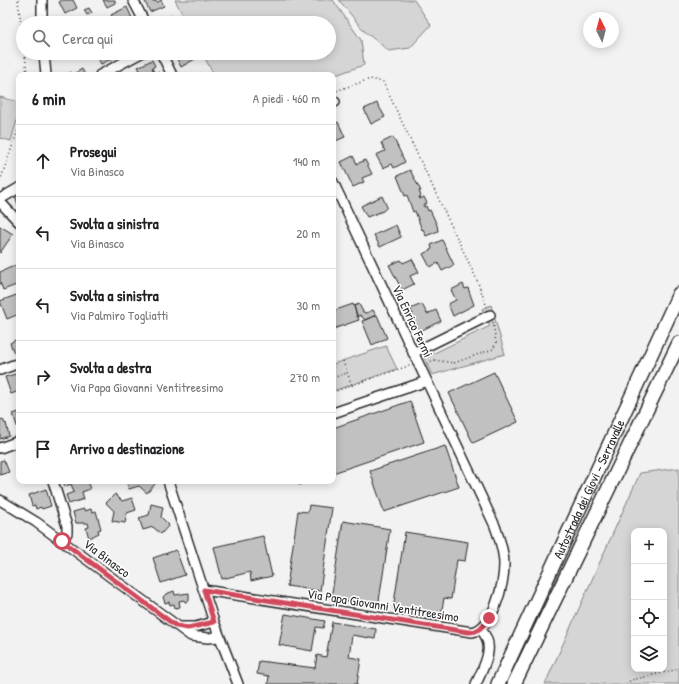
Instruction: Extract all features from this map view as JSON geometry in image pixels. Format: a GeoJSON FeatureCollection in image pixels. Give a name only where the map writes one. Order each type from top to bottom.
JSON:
{"type":"FeatureCollection","features":[{"type":"Feature","properties":{"kind":"highway","name":"Autostrada dei Giovi - Serravalle"},"geometry":{"type":"LineString","coordinates":[[498,684],[679,294]]}},
{"type":"Feature","properties":{"kind":"highway","name":"Autostrada dei Giovi - Serravalle"},"geometry":{"type":"LineString","coordinates":[[514,684],[679,343]]}},
{"type":"Feature","properties":{"kind":"street"},"geometry":{"type":"LineString","coordinates":[[133,0],[141,16]]}},
{"type":"Feature","properties":{"kind":"street"},"geometry":{"type":"LineString","coordinates":[[42,3],[42,16]]}},
{"type":"Feature","properties":{"kind":"street"},"geometry":{"type":"LineString","coordinates":[[45,60],[46,72]]}},
{"type":"Feature","properties":{"kind":"street"},"geometry":{"type":"LineString","coordinates":[[106,72],[128,60]]}},
{"type":"Feature","properties":{"kind":"street"},"geometry":{"type":"LineString","coordinates":[[164,60],[170,72]]}},
{"type":"Feature","properties":{"kind":"street","name":"Via Enrico Fermi"},"geometry":{"type":"LineString","coordinates":[[336,188],[426,381]]}},
{"type":"Feature","properties":{"kind":"street"},"geometry":{"type":"LineString","coordinates":[[16,190],[0,200],[16,219]]}},
{"type":"Feature","properties":{"kind":"street"},"geometry":{"type":"LineString","coordinates":[[413,353],[490,315]]}},
{"type":"Feature","properties":{"kind":"street"},"geometry":{"type":"LineString","coordinates":[[0,370],[16,364]]}},
{"type":"Feature","properties":{"kind":"street"},"geometry":{"type":"LineString","coordinates":[[336,412],[426,381],[495,526],[502,547],[504,571],[499,595],[495,609],[480,629],[485,634],[489,645],[488,658],[476,684]]}},
{"type":"Feature","properties":{"kind":"street"},"geometry":{"type":"LineString","coordinates":[[0,448],[16,442]]}},
{"type":"Feature","properties":{"kind":"street"},"geometry":{"type":"LineString","coordinates":[[54,484],[67,526],[67,533],[62,541]]}},
{"type":"Feature","properties":{"kind":"street"},"geometry":{"type":"LineString","coordinates":[[169,484],[219,637],[238,684]]}},
{"type":"Feature","properties":{"kind":"street","name":"Via Binasco"},"geometry":{"type":"LineString","coordinates":[[0,500],[36,522],[191,636],[200,638],[219,637]]}},
{"type":"Feature","properties":{"kind":"street","name":"Via Papa Giovanni Ventitreesimo"},"geometry":{"type":"LineString","coordinates":[[204,590],[468,632],[476,632],[480,629]]}},
{"type":"Feature","properties":{"kind":"street"},"geometry":{"type":"LineString","coordinates":[[176,626],[188,628],[214,622]]}},
{"type":"Feature","properties":{"kind":"path"},"geometry":{"type":"LineString","coordinates":[[18,0],[20,16]]}},
{"type":"Feature","properties":{"kind":"path"},"geometry":{"type":"LineString","coordinates":[[26,60],[27,72]]}},
{"type":"Feature","properties":{"kind":"path"},"geometry":{"type":"LineString","coordinates":[[336,91],[370,79],[383,82],[477,280],[496,334],[496,343],[493,349],[454,363],[434,360],[336,391]]}},
{"type":"Feature","properties":{"kind":"path"},"geometry":{"type":"LineString","coordinates":[[0,181],[16,136]]}},
{"type":"Feature","properties":{"kind":"path"},"geometry":{"type":"LineString","coordinates":[[343,361],[352,386]]}},
{"type":"Feature","properties":{"kind":"path"},"geometry":{"type":"LineString","coordinates":[[336,377],[347,373]]}},
{"type":"Feature","properties":{"kind":"path"},"geometry":{"type":"LineString","coordinates":[[626,684],[631,680],[679,669]]}},
{"type":"Feature","properties":{"kind":"shaded area"},"geometry":{"type":"Polygon","coordinates":[[[175,0],[333,0],[361,40],[364,65],[336,75],[336,72],[212,72],[206,60],[336,60],[336,16],[183,16],[175,0]]]}},
{"type":"Feature","properties":{"kind":"shaded area"},"geometry":{"type":"Polygon","coordinates":[[[339,0],[414,0],[431,25],[410,48],[389,51],[364,31],[339,0]]]}},
{"type":"Feature","properties":{"kind":"shaded area"},"geometry":{"type":"Polygon","coordinates":[[[0,97],[16,101],[16,124],[11,141],[0,138],[0,97]]]}},
{"type":"Feature","properties":{"kind":"shaded area"},"geometry":{"type":"Polygon","coordinates":[[[491,305],[505,354],[432,375],[424,358],[490,326],[482,309],[491,305]]]}},
{"type":"Feature","properties":{"kind":"shaded area"},"geometry":{"type":"Polygon","coordinates":[[[386,346],[397,369],[336,390],[336,363],[386,346]]]}},
{"type":"Feature","properties":{"kind":"shaded area"},"geometry":{"type":"Polygon","coordinates":[[[679,468],[679,684],[545,684],[640,473],[679,468]]]}},
{"type":"Feature","properties":{"kind":"building"},"geometry":{"type":"Polygon","coordinates":[[[62,0],[73,0],[77,8],[65,14],[59,2],[62,0]]]}},
{"type":"Feature","properties":{"kind":"building"},"geometry":{"type":"Polygon","coordinates":[[[103,0],[115,0],[115,3],[107,7],[103,0]]]}},
{"type":"Feature","properties":{"kind":"building"},"geometry":{"type":"Polygon","coordinates":[[[149,0],[158,2],[161,0],[164,6],[150,12],[145,2],[149,0]]]}},
{"type":"Feature","properties":{"kind":"building"},"geometry":{"type":"Polygon","coordinates":[[[127,7],[131,16],[112,16],[127,7]]]}},
{"type":"Feature","properties":{"kind":"building"},"geometry":{"type":"Polygon","coordinates":[[[89,8],[92,13],[87,15],[84,10],[89,8]]]}},
{"type":"Feature","properties":{"kind":"building"},"geometry":{"type":"Polygon","coordinates":[[[99,60],[109,60],[101,64],[99,60]]]}},
{"type":"Feature","properties":{"kind":"building"},"geometry":{"type":"Polygon","coordinates":[[[152,60],[155,66],[152,68],[154,72],[136,72],[140,70],[138,67],[152,60]]]}},
{"type":"Feature","properties":{"kind":"building"},"geometry":{"type":"Polygon","coordinates":[[[178,60],[193,60],[181,67],[178,60]]]}},
{"type":"Feature","properties":{"kind":"building"},"geometry":{"type":"Polygon","coordinates":[[[377,103],[385,117],[371,124],[364,109],[377,103]]]}},
{"type":"Feature","properties":{"kind":"building"},"geometry":{"type":"Polygon","coordinates":[[[338,122],[345,137],[336,141],[336,123],[338,122]]]}},
{"type":"Feature","properties":{"kind":"building"},"geometry":{"type":"Polygon","coordinates":[[[393,137],[405,162],[394,168],[392,164],[383,168],[376,155],[385,151],[381,143],[393,137]]]}},
{"type":"Feature","properties":{"kind":"building"},"geometry":{"type":"Polygon","coordinates":[[[353,156],[357,164],[365,160],[372,174],[362,178],[364,182],[353,187],[341,162],[353,156]]]}},
{"type":"Feature","properties":{"kind":"building"},"geometry":{"type":"Polygon","coordinates":[[[410,170],[421,191],[419,191],[421,196],[419,197],[420,199],[424,197],[427,203],[423,205],[424,207],[426,206],[428,211],[430,210],[437,225],[438,231],[426,236],[423,229],[422,230],[415,211],[413,212],[407,195],[405,196],[397,176],[410,170]]]}},
{"type":"Feature","properties":{"kind":"building"},"geometry":{"type":"Polygon","coordinates":[[[382,196],[387,207],[383,211],[367,217],[361,206],[382,196]]]}},
{"type":"Feature","properties":{"kind":"building"},"geometry":{"type":"Polygon","coordinates":[[[396,225],[401,237],[380,247],[374,235],[396,225]]]}},
{"type":"Feature","properties":{"kind":"building"},"geometry":{"type":"Polygon","coordinates":[[[0,226],[13,234],[0,253],[0,226]]]}},
{"type":"Feature","properties":{"kind":"building"},"geometry":{"type":"Polygon","coordinates":[[[442,240],[454,265],[442,271],[438,263],[430,267],[423,254],[432,249],[431,245],[442,240]]]}},
{"type":"Feature","properties":{"kind":"building"},"geometry":{"type":"Polygon","coordinates":[[[412,259],[419,272],[410,276],[414,284],[402,290],[389,265],[401,260],[403,263],[412,259]]]}},
{"type":"Feature","properties":{"kind":"building"},"geometry":{"type":"Polygon","coordinates":[[[16,265],[16,285],[3,290],[0,282],[0,272],[16,265]]]}},
{"type":"Feature","properties":{"kind":"building"},"geometry":{"type":"Polygon","coordinates":[[[463,284],[465,289],[468,288],[474,305],[453,316],[448,304],[456,300],[451,290],[463,284]]]}},
{"type":"Feature","properties":{"kind":"building"},"geometry":{"type":"Polygon","coordinates":[[[16,295],[16,315],[7,319],[0,301],[16,295]]]}},
{"type":"Feature","properties":{"kind":"building"},"geometry":{"type":"Polygon","coordinates":[[[353,304],[359,320],[336,328],[336,310],[353,304]]]}},
{"type":"Feature","properties":{"kind":"building"},"geometry":{"type":"Polygon","coordinates":[[[359,304],[363,312],[366,313],[373,310],[376,315],[365,320],[360,315],[357,317],[354,306],[359,304]]]}},
{"type":"Feature","properties":{"kind":"building"},"geometry":{"type":"Polygon","coordinates":[[[422,304],[427,314],[436,310],[441,321],[420,331],[410,315],[413,314],[410,309],[422,304]]]}},
{"type":"Feature","properties":{"kind":"building"},"geometry":{"type":"Polygon","coordinates":[[[377,315],[387,338],[372,345],[362,321],[377,315]]]}},
{"type":"Feature","properties":{"kind":"building"},"geometry":{"type":"Polygon","coordinates":[[[16,340],[16,353],[14,353],[10,343],[16,340]]]}},
{"type":"Feature","properties":{"kind":"building"},"geometry":{"type":"Polygon","coordinates":[[[494,372],[518,422],[473,443],[449,393],[494,372]]]}},
{"type":"Feature","properties":{"kind":"building"},"geometry":{"type":"Polygon","coordinates":[[[16,374],[16,392],[11,394],[5,377],[16,374]]]}},
{"type":"Feature","properties":{"kind":"building"},"geometry":{"type":"Polygon","coordinates":[[[410,401],[424,442],[336,472],[336,427],[410,401]]]}},
{"type":"Feature","properties":{"kind":"building"},"geometry":{"type":"Polygon","coordinates":[[[16,413],[16,423],[13,414],[16,413]]]}},
{"type":"Feature","properties":{"kind":"building"},"geometry":{"type":"Polygon","coordinates":[[[3,419],[5,424],[6,423],[9,436],[0,439],[0,420],[3,419]]]}},
{"type":"Feature","properties":{"kind":"building"},"geometry":{"type":"Polygon","coordinates":[[[445,446],[459,487],[384,512],[370,471],[445,446]]]}},
{"type":"Feature","properties":{"kind":"building"},"geometry":{"type":"Polygon","coordinates":[[[4,460],[9,472],[0,475],[0,461],[4,460]]]}},
{"type":"Feature","properties":{"kind":"building"},"geometry":{"type":"Polygon","coordinates":[[[64,484],[71,484],[65,487],[64,484]]]}},
{"type":"Feature","properties":{"kind":"building"},"geometry":{"type":"Polygon","coordinates":[[[71,484],[88,484],[90,489],[82,492],[84,499],[69,504],[66,495],[74,492],[71,484]]]}},
{"type":"Feature","properties":{"kind":"building"},"geometry":{"type":"Polygon","coordinates":[[[127,484],[155,484],[147,493],[139,486],[129,489],[127,484]]]}},
{"type":"Feature","properties":{"kind":"building"},"geometry":{"type":"Polygon","coordinates":[[[46,489],[51,506],[36,509],[35,505],[32,506],[29,495],[46,489]]]}},
{"type":"Feature","properties":{"kind":"building"},"geometry":{"type":"Polygon","coordinates":[[[115,494],[122,501],[132,498],[136,510],[127,513],[125,523],[112,521],[114,511],[106,503],[115,494]]]}},
{"type":"Feature","properties":{"kind":"building"},"geometry":{"type":"Polygon","coordinates":[[[151,504],[163,507],[161,517],[169,525],[161,534],[153,527],[143,530],[139,518],[149,515],[151,504]]]}},
{"type":"Feature","properties":{"kind":"building"},"geometry":{"type":"Polygon","coordinates":[[[309,505],[332,508],[320,591],[287,586],[298,511],[308,512],[309,505]]]}},
{"type":"Feature","properties":{"kind":"building"},"geometry":{"type":"Polygon","coordinates":[[[84,509],[85,511],[91,509],[92,512],[96,511],[101,529],[98,530],[99,533],[89,538],[86,528],[89,527],[88,523],[76,523],[73,512],[84,509]]]}},
{"type":"Feature","properties":{"kind":"building"},"geometry":{"type":"Polygon","coordinates":[[[343,521],[390,529],[378,607],[331,599],[343,521]]]}},
{"type":"Feature","properties":{"kind":"building"},"geometry":{"type":"Polygon","coordinates":[[[405,532],[468,542],[465,561],[457,560],[451,599],[444,598],[441,616],[393,609],[405,532]]]}},
{"type":"Feature","properties":{"kind":"building"},"geometry":{"type":"Polygon","coordinates":[[[263,536],[272,576],[251,581],[250,572],[222,579],[214,547],[263,536]]]}},
{"type":"Feature","properties":{"kind":"building"},"geometry":{"type":"Polygon","coordinates":[[[176,550],[185,575],[161,583],[153,558],[176,550]]]}},
{"type":"Feature","properties":{"kind":"building"},"geometry":{"type":"Polygon","coordinates":[[[174,591],[175,595],[189,593],[189,601],[179,601],[180,607],[175,608],[174,604],[170,605],[169,602],[165,603],[163,597],[174,591]]]}},
{"type":"Feature","properties":{"kind":"building"},"geometry":{"type":"Polygon","coordinates":[[[285,614],[325,621],[323,628],[316,627],[312,651],[279,645],[285,614]]]}},
{"type":"Feature","properties":{"kind":"building"},"geometry":{"type":"Polygon","coordinates":[[[332,622],[376,629],[375,639],[352,635],[349,657],[361,659],[357,684],[268,684],[269,676],[257,674],[259,661],[315,668],[317,655],[326,657],[332,622]]]}},
{"type":"Feature","properties":{"kind":"route"},"geometry":{"type":"LineString","coordinates":[[62,541],[176,626],[196,628],[214,622],[204,590],[468,632],[476,632],[489,618]]}}]}
